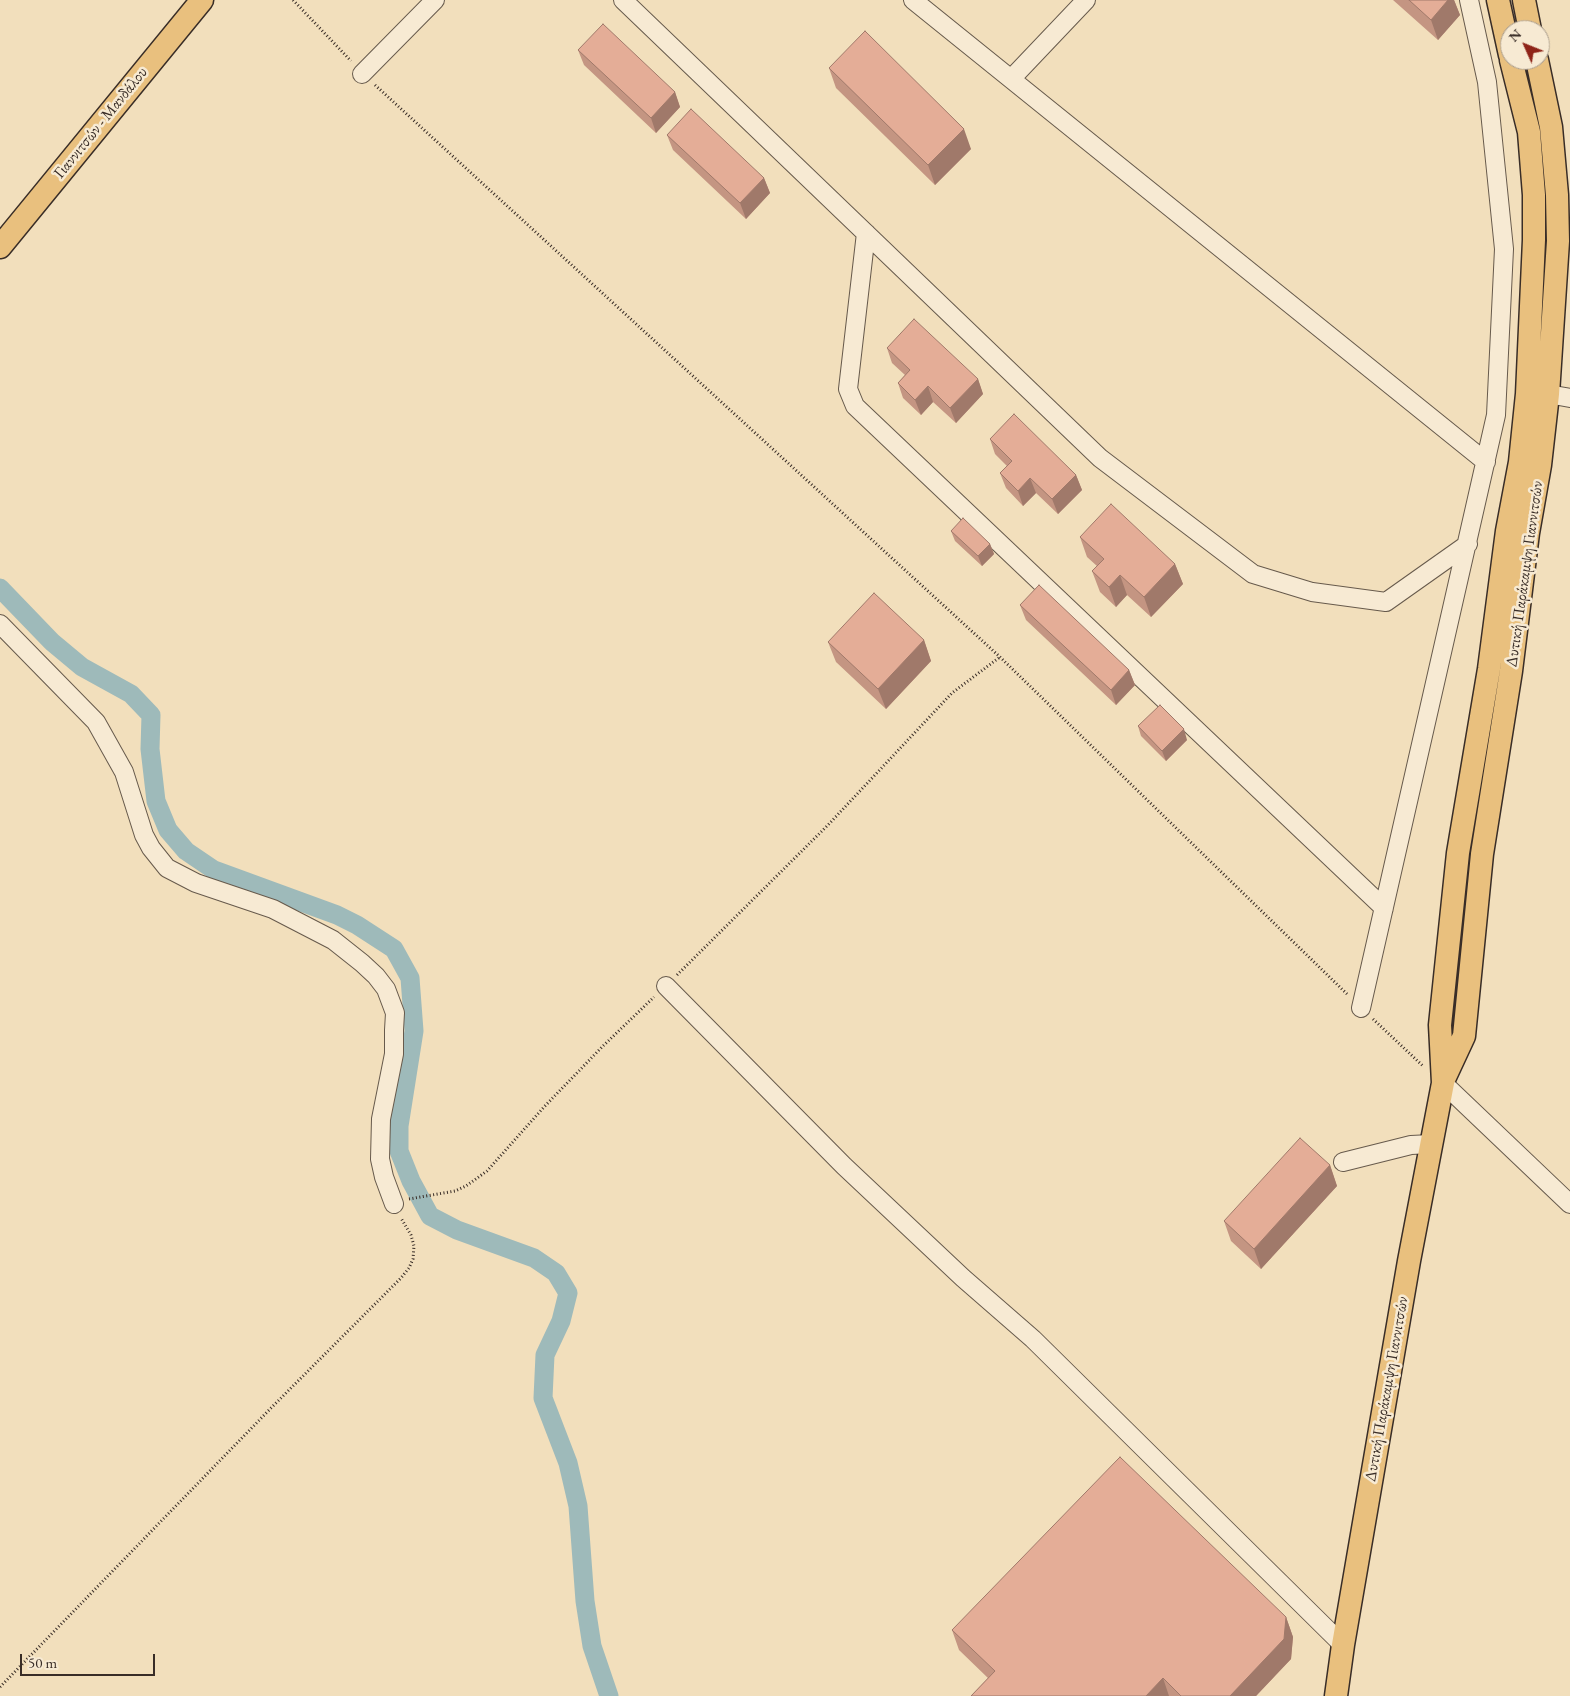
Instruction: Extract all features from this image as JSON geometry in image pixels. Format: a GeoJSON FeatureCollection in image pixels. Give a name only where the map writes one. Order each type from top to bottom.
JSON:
{"type":"FeatureCollection","features":[{"type":"Feature","properties":{"kind":"main road","name":"Γιαννιτσών - Μανδάλου"},"geometry":{"type":"LineString","coordinates":[[0,247],[202,0]]}},
{"type":"Feature","properties":{"kind":"main road"},"geometry":{"type":"LineString","coordinates":[[1498,0],[1502,20]]}},
{"type":"Feature","properties":{"kind":"main road"},"geometry":{"type":"LineString","coordinates":[[1524,0],[1528,20]]}},
{"type":"Feature","properties":{"kind":"main road","name":"Δυτική Παράκαμψη Γιαννιτσών"},"geometry":{"type":"LineString","coordinates":[[1336,1696],[1407,1271],[1442,1083],[1440,1025],[1458,853],[1488,669],[1507,531],[1520,462],[1528,394],[1534,195],[1529,132],[1514,70]]}},
{"type":"Feature","properties":{"kind":"main road","name":"Δυτική Παράκαμψη Γιαννιτσών"},"geometry":{"type":"LineString","coordinates":[[1442,1083],[1464,1036],[1482,854],[1511,671],[1528,533],[1540,465],[1564,236],[1551,127],[1539,70]]}},
{"type":"Feature","properties":{"kind":"street"},"geometry":{"type":"LineString","coordinates":[[362,74],[435,0]]}},
{"type":"Feature","properties":{"kind":"street"},"geometry":{"type":"LineString","coordinates":[[623,0],[1100,458],[1253,574],[1312,592],[1386,602],[1468,544]]}},
{"type":"Feature","properties":{"kind":"street"},"geometry":{"type":"LineString","coordinates":[[913,0],[1486,462]]}},
{"type":"Feature","properties":{"kind":"street"},"geometry":{"type":"LineString","coordinates":[[1010,78],[1086,0]]}},
{"type":"Feature","properties":{"kind":"street"},"geometry":{"type":"LineString","coordinates":[[1361,1008],[1496,415],[1504,249],[1487,82],[1469,0]]}},
{"type":"Feature","properties":{"kind":"street"},"geometry":{"type":"LineString","coordinates":[[866,234],[848,389],[855,406],[1384,908]]}},
{"type":"Feature","properties":{"kind":"street"},"geometry":{"type":"LineString","coordinates":[[1548,394],[1570,398]]}},
{"type":"Feature","properties":{"kind":"street"},"geometry":{"type":"LineString","coordinates":[[0,624],[96,722],[124,772],[144,835],[151,848],[167,868],[203,885],[273,909],[333,940],[362,962],[386,989],[394,1013],[394,1054],[381,1119],[380,1158],[384,1177],[394,1204]]}},
{"type":"Feature","properties":{"kind":"street"},"geometry":{"type":"LineString","coordinates":[[666,986],[844,1166],[963,1278],[1034,1339],[1343,1645]]}},
{"type":"Feature","properties":{"kind":"street"},"geometry":{"type":"LineString","coordinates":[[1442,1083],[1570,1204]]}},
{"type":"Feature","properties":{"kind":"street"},"geometry":{"type":"LineString","coordinates":[[1343,1162],[1411,1145],[1431,1144]]}},
{"type":"Feature","properties":{"kind":"path"},"geometry":{"type":"LineString","coordinates":[[293,0],[362,74],[1000,657],[1398,1044],[1442,1083]]}},
{"type":"Feature","properties":{"kind":"path"},"geometry":{"type":"LineString","coordinates":[[0,1687],[272,1407],[401,1278],[413,1259],[414,1246],[411,1235],[394,1204],[419,1196],[455,1190],[466,1186],[487,1172],[544,1107],[603,1046],[828,825],[952,693],[1000,657]]}},
{"type":"Feature","properties":{"kind":"building"},"geometry":{"type":"Polygon","coordinates":[[[1409,0],[1448,0],[1431,20],[1409,0]]]}},
{"type":"Feature","properties":{"kind":"building"},"geometry":{"type":"Polygon","coordinates":[[[603,24],[675,92],[651,118],[578,50],[603,24]]]}},
{"type":"Feature","properties":{"kind":"building"},"geometry":{"type":"Polygon","coordinates":[[[865,31],[964,129],[928,165],[829,68],[865,31]]]}},
{"type":"Feature","properties":{"kind":"building"},"geometry":{"type":"Polygon","coordinates":[[[691,109],[764,178],[740,203],[667,135],[691,109]]]}},
{"type":"Feature","properties":{"kind":"building"},"geometry":{"type":"Polygon","coordinates":[[[914,319],[978,379],[950,408],[928,386],[915,400],[898,383],[910,370],[887,348],[914,319]]]}},
{"type":"Feature","properties":{"kind":"building"},"geometry":{"type":"Polygon","coordinates":[[[1014,414],[1076,475],[1052,499],[1030,478],[1018,491],[1000,473],[1012,461],[990,439],[1014,414]]]}},
{"type":"Feature","properties":{"kind":"building"},"geometry":{"type":"Polygon","coordinates":[[[1111,504],[1175,564],[1144,597],[1120,575],[1109,587],[1092,571],[1104,559],[1080,537],[1111,504]]]}},
{"type":"Feature","properties":{"kind":"building"},"geometry":{"type":"Polygon","coordinates":[[[963,518],[990,544],[978,556],[951,531],[963,518]]]}},
{"type":"Feature","properties":{"kind":"building"},"geometry":{"type":"Polygon","coordinates":[[[1039,585],[1129,670],[1111,690],[1020,605],[1039,585]]]}},
{"type":"Feature","properties":{"kind":"building"},"geometry":{"type":"Polygon","coordinates":[[[874,593],[924,640],[878,689],[828,642],[874,593]]]}},
{"type":"Feature","properties":{"kind":"building"},"geometry":{"type":"Polygon","coordinates":[[[1160,705],[1184,729],[1162,751],[1138,726],[1160,705]]]}},
{"type":"Feature","properties":{"kind":"building"},"geometry":{"type":"Polygon","coordinates":[[[1300,1138],[1330,1165],[1254,1249],[1224,1221],[1300,1138]]]}},
{"type":"Feature","properties":{"kind":"building"},"geometry":{"type":"Polygon","coordinates":[[[1120,1457],[1286,1617],[1284,1639],[1230,1696],[1181,1696],[1163,1678],[1146,1696],[971,1696],[995,1671],[952,1630],[1120,1457]]]}},
{"type":"Feature","properties":{"kind":"waterway"},"geometry":{"type":"LineString","coordinates":[[0,588],[52,642],[82,667],[131,694],[151,715],[150,749],[156,801],[168,830],[186,851],[214,870],[337,915],[357,925],[394,949],[410,978],[414,1031],[399,1126],[399,1151],[411,1181],[430,1216],[457,1230],[534,1258],[556,1273],[568,1293],[561,1321],[545,1355],[543,1398],[568,1463],[578,1506],[585,1601],[592,1646],[609,1696]]}}]}
